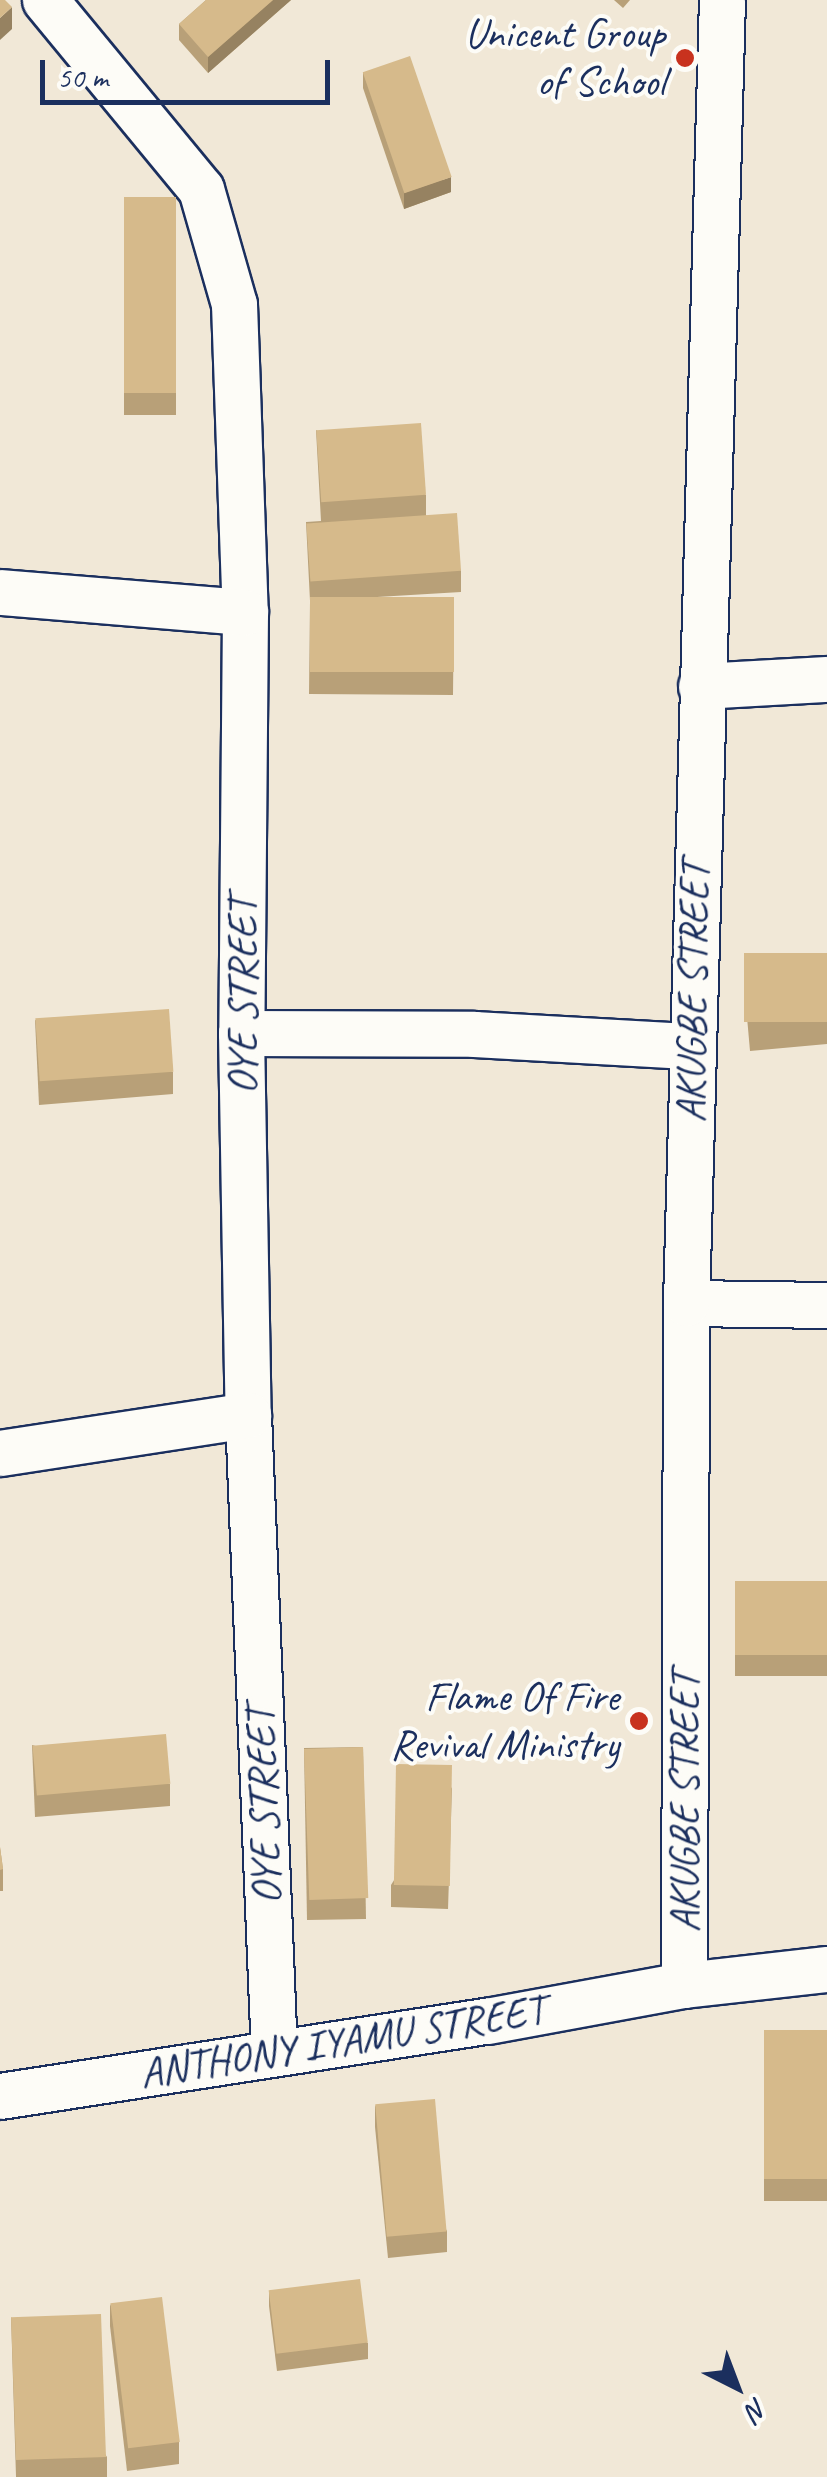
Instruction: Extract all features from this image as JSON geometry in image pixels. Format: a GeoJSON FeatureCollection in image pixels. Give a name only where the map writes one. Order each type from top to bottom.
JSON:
{"type":"FeatureCollection","features":[{"type":"Feature","properties":{"kind":"street","name":"OYE STREET"},"geometry":{"type":"LineString","coordinates":[[45,0],[201,189],[234,304],[245,612],[241,1032],[248,1415],[274,2053]]}},
{"type":"Feature","properties":{"kind":"street","name":"AKUGBE STREET"},"geometry":{"type":"LineString","coordinates":[[684,1985],[686,1303],[700,686],[722,0]]}},
{"type":"Feature","properties":{"kind":"street"},"geometry":{"type":"LineString","coordinates":[[0,592],[245,612]]}},
{"type":"Feature","properties":{"kind":"street"},"geometry":{"type":"LineString","coordinates":[[700,686],[827,679]]}},
{"type":"Feature","properties":{"kind":"street"},"geometry":{"type":"LineString","coordinates":[[241,1032],[474,1034],[692,1046]]}},
{"type":"Feature","properties":{"kind":"street"},"geometry":{"type":"LineString","coordinates":[[686,1303],[827,1305]]}},
{"type":"Feature","properties":{"kind":"street"},"geometry":{"type":"LineString","coordinates":[[0,1454],[248,1415]]}},
{"type":"Feature","properties":{"kind":"street"},"geometry":{"type":"LineString","coordinates":[[684,1985],[827,1969]]}},
{"type":"Feature","properties":{"kind":"street","name":"ANTHONY IYAMU STREET"},"geometry":{"type":"LineString","coordinates":[[0,2096],[684,1985]]}},
{"type":"Feature","properties":{"kind":"building"},"geometry":{"type":"Polygon","coordinates":[[[0,0],[12,7],[0,18],[0,0]]]}},
{"type":"Feature","properties":{"kind":"building"},"geometry":{"type":"Polygon","coordinates":[[[206,0],[273,0],[208,57],[179,24],[206,0]]]}},
{"type":"Feature","properties":{"kind":"building"},"geometry":{"type":"Polygon","coordinates":[[[410,56],[452,177],[404,193],[363,72],[410,56]]]}},
{"type":"Feature","properties":{"kind":"building"},"geometry":{"type":"Polygon","coordinates":[[[124,197],[176,197],[176,393],[124,393],[124,197]]]}},
{"type":"Feature","properties":{"kind":"building"},"geometry":{"type":"Polygon","coordinates":[[[421,423],[426,495],[321,502],[316,430],[421,423]]]}},
{"type":"Feature","properties":{"kind":"building"},"geometry":{"type":"Polygon","coordinates":[[[457,513],[461,571],[310,581],[306,524],[457,513]]]}},
{"type":"Feature","properties":{"kind":"building"},"geometry":{"type":"Polygon","coordinates":[[[310,597],[454,597],[454,672],[310,672],[310,597]]]}},
{"type":"Feature","properties":{"kind":"building"},"geometry":{"type":"Polygon","coordinates":[[[744,953],[827,953],[827,1022],[744,1022],[744,953]]]}},
{"type":"Feature","properties":{"kind":"building"},"geometry":{"type":"Polygon","coordinates":[[[169,1009],[173,1072],[40,1081],[35,1018],[169,1009]]]}},
{"type":"Feature","properties":{"kind":"building"},"geometry":{"type":"Polygon","coordinates":[[[735,1581],[827,1581],[827,1655],[735,1655],[735,1581]]]}},
{"type":"Feature","properties":{"kind":"building"},"geometry":{"type":"Polygon","coordinates":[[[166,1734],[170,1784],[37,1795],[33,1746],[166,1734]]]}},
{"type":"Feature","properties":{"kind":"building"},"geometry":{"type":"Polygon","coordinates":[[[363,1747],[368,1898],[309,1900],[304,1749],[363,1747]]]}},
{"type":"Feature","properties":{"kind":"building"},"geometry":{"type":"Polygon","coordinates":[[[396,1764],[452,1765],[450,1886],[394,1885],[396,1764]]]}},
{"type":"Feature","properties":{"kind":"building"},"geometry":{"type":"Polygon","coordinates":[[[764,2030],[827,2030],[827,2179],[764,2179],[764,2030]]]}},
{"type":"Feature","properties":{"kind":"building"},"geometry":{"type":"Polygon","coordinates":[[[435,2099],[447,2231],[387,2237],[375,2104],[435,2099]]]}},
{"type":"Feature","properties":{"kind":"building"},"geometry":{"type":"Polygon","coordinates":[[[360,2279],[368,2343],[276,2354],[269,2290],[360,2279]]]}},
{"type":"Feature","properties":{"kind":"building"},"geometry":{"type":"Polygon","coordinates":[[[162,2297],[180,2442],[128,2448],[110,2303],[162,2297]]]}},
{"type":"Feature","properties":{"kind":"building"},"geometry":{"type":"Polygon","coordinates":[[[101,2314],[106,2457],[16,2460],[11,2317],[101,2314]]]}},
{"type":"Feature","properties":{"kind":"place","name":"Unicent Group of School"},"geometry":{"type":"Point","coordinates":[685,58]}},
{"type":"Feature","properties":{"kind":"place","name":"Flame Of Fire Revival Ministry"},"geometry":{"type":"Point","coordinates":[639,1721]}}]}
